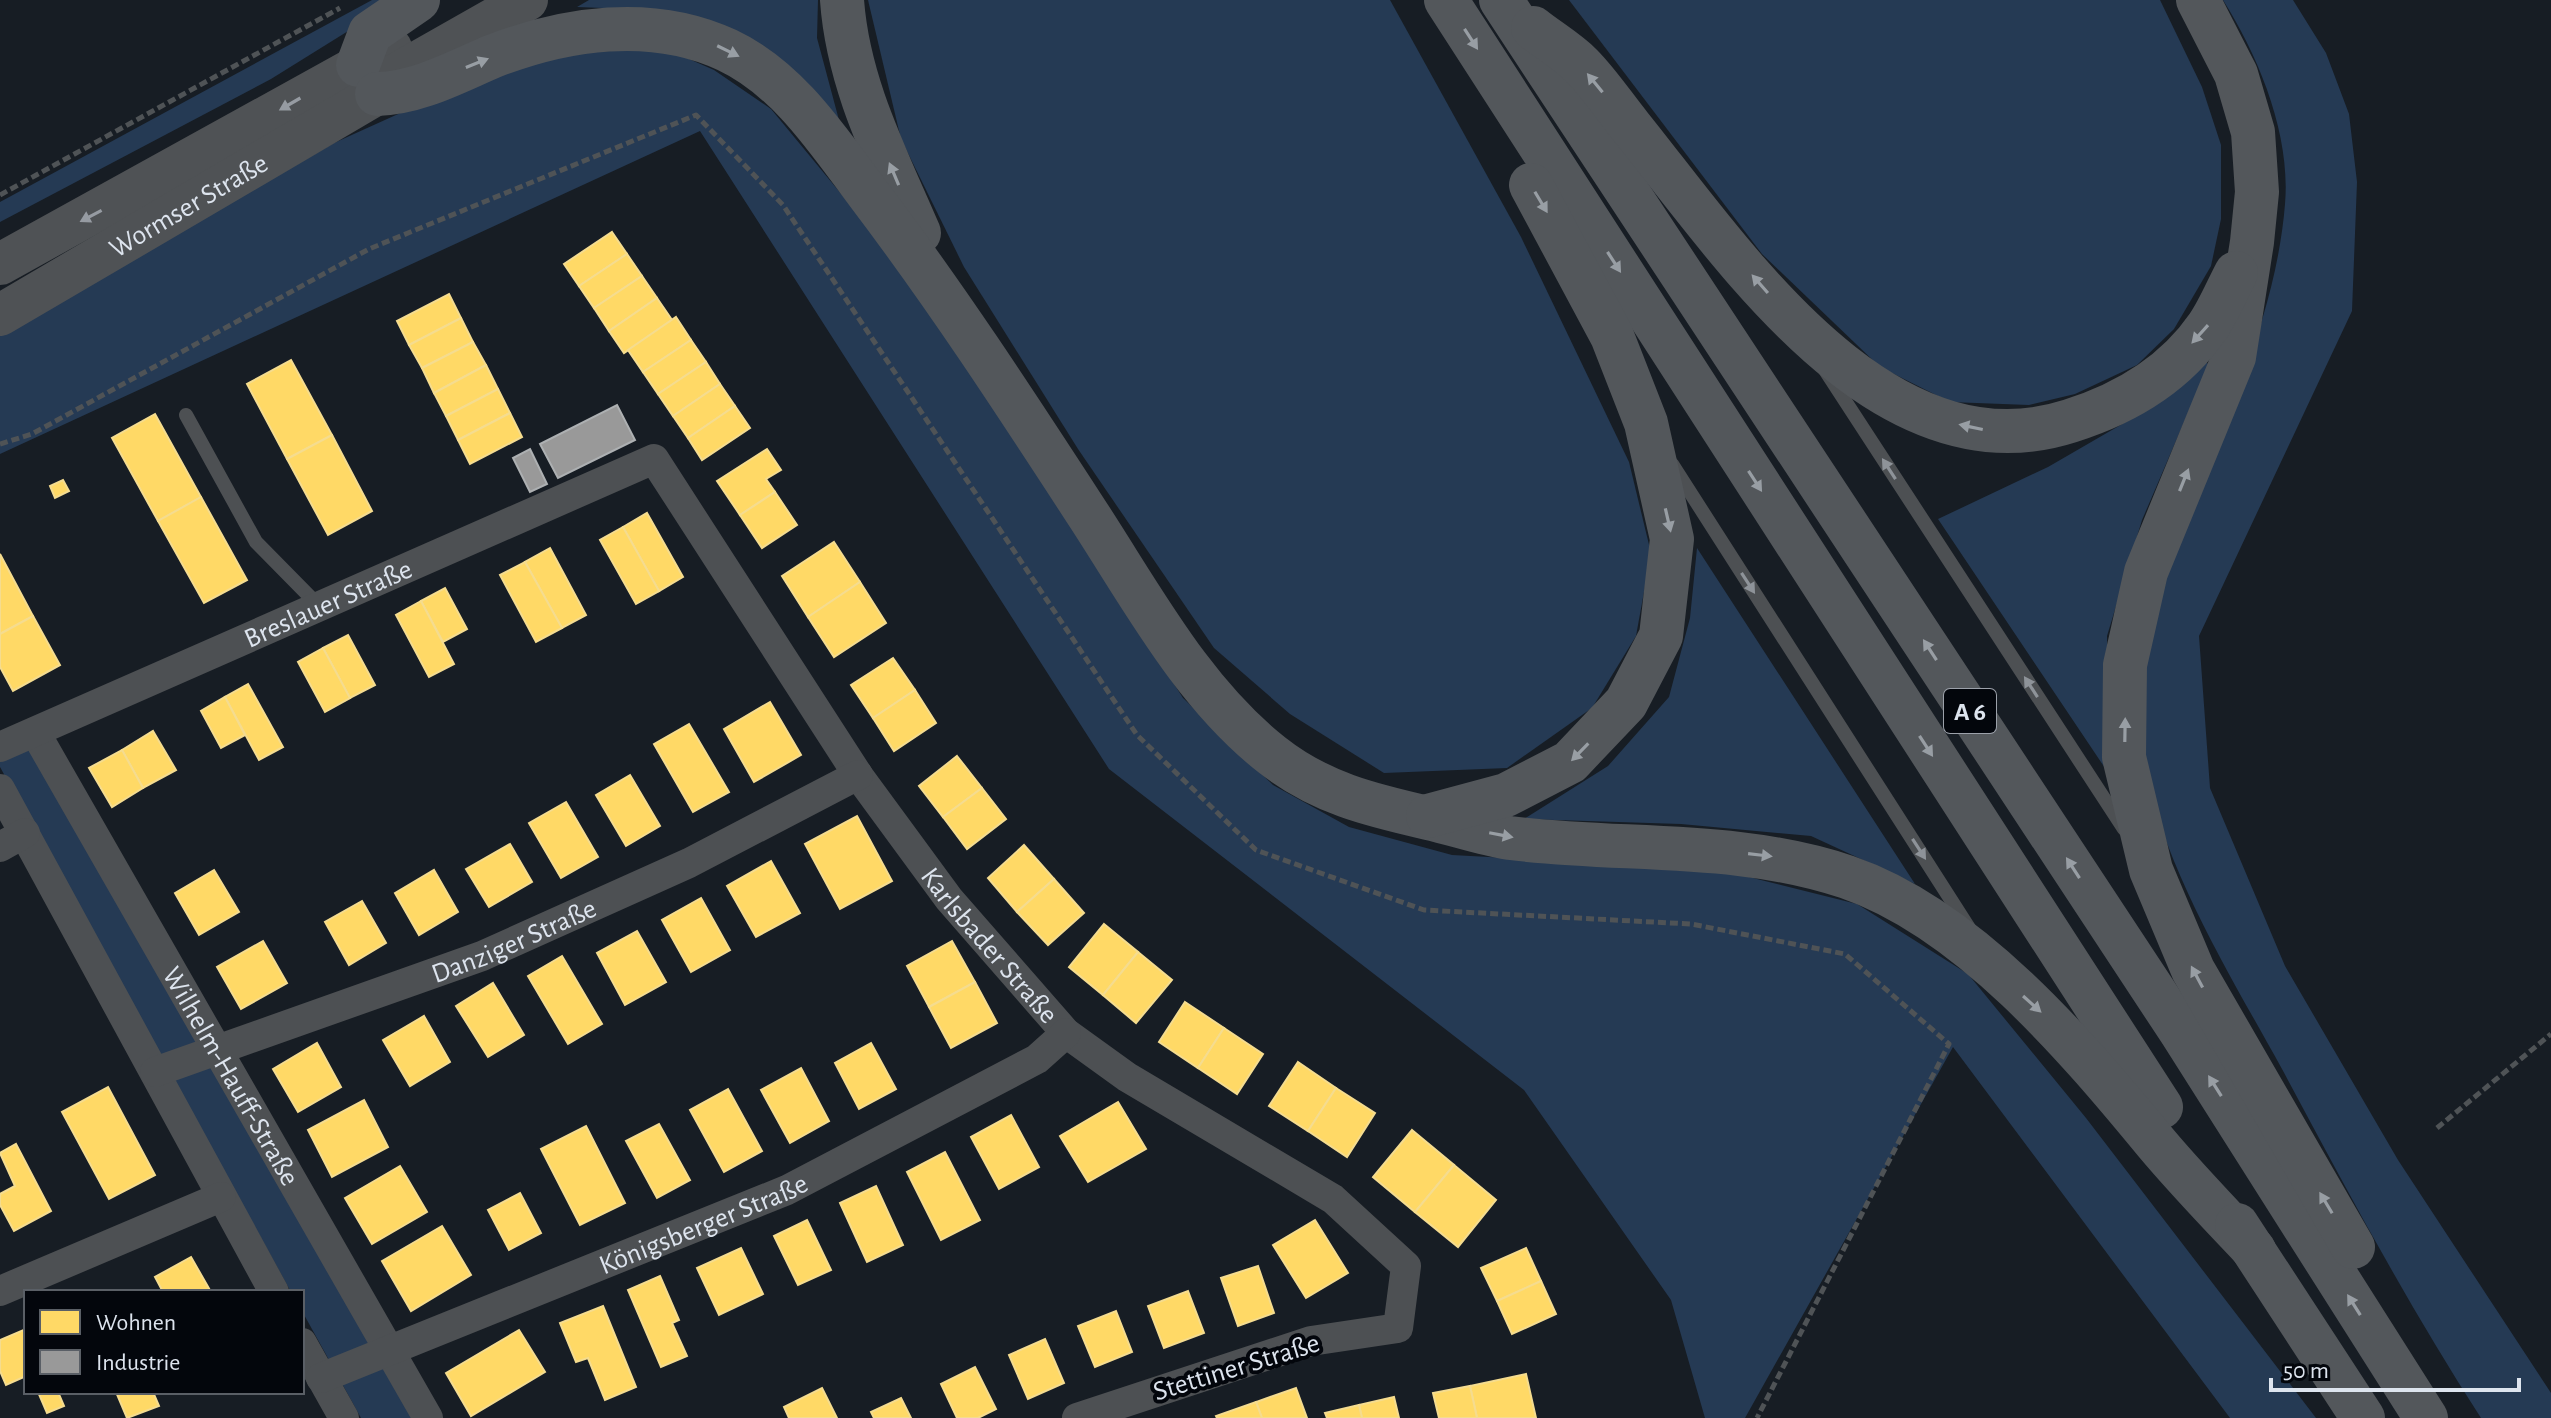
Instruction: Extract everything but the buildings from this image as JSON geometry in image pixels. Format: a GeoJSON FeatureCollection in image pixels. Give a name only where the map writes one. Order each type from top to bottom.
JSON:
{"type":"FeatureCollection","features":[{"type":"Feature","properties":{"kind":"highway"},"geometry":{"type":"LineString","coordinates":[[418,0],[370,33],[368,80],[403,93],[528,43],[604,29],[648,29],[695,37],[731,51],[772,78],[814,123],[946,297],[1164,630],[1213,699],[1273,756],[1324,789],[1376,808],[1507,837],[1766,855],[1852,879],[1926,917],[1997,972],[2050,1020],[2108,1081],[2157,1145],[2254,1250]]}},
{"type":"Feature","properties":{"kind":"highway"},"geometry":{"type":"LineString","coordinates":[[842,0],[845,38],[860,97],[946,297]]}},
{"type":"Feature","properties":{"kind":"highway","name":"A 6"},"geometry":{"type":"LineString","coordinates":[[1446,0],[2363,1418]]}},
{"type":"Feature","properties":{"kind":"highway"},"geometry":{"type":"LineString","coordinates":[[2198,0],[2236,74],[2253,132],[2257,192],[2234,357],[2146,572],[2125,665],[2124,757],[2151,870],[2193,970],[2325,1203],[2426,1362],[2442,1418]]}},
{"type":"Feature","properties":{"kind":"highway"},"geometry":{"type":"LineString","coordinates":[[1504,4],[1580,64],[1792,321],[1872,388],[1933,419],[1992,431],[2053,427],[2109,408],[2160,377],[2207,327],[2252,242]]}},
{"type":"Feature","properties":{"kind":"highway","name":"A 6"},"geometry":{"type":"LineString","coordinates":[[1504,4],[2172,1019],[2426,1418]]}},
{"type":"Feature","properties":{"kind":"highway"},"geometry":{"type":"LineString","coordinates":[[1425,817],[1506,795],[1570,762],[1626,703],[1661,636],[1672,539],[1646,423],[1612,336],[1554,222],[1504,140],[1496,79]]}},
{"type":"Feature","properties":{"kind":"main road"},"geometry":{"type":"LineString","coordinates":[[0,264],[368,80],[475,0]]}},
{"type":"Feature","properties":{"kind":"main road"},"geometry":{"type":"LineString","coordinates":[[368,80],[393,76],[527,0]]}},
{"type":"Feature","properties":{"kind":"main road","name":"Wormser Straße"},"geometry":{"type":"LineString","coordinates":[[0,315],[368,80]]}},
{"type":"Feature","properties":{"kind":"street","name":"Breslauer Straße"},"geometry":{"type":"LineString","coordinates":[[0,747],[654,459]]}},
{"type":"Feature","properties":{"kind":"street","name":"Karlsbader Straße"},"geometry":{"type":"LineString","coordinates":[[654,459],[858,775],[949,899],[1066,1033],[1127,1077],[1333,1199],[1406,1266],[1398,1328]]}},
{"type":"Feature","properties":{"kind":"street","name":"Wilhelm-Hauff-Straße"},"geometry":{"type":"LineString","coordinates":[[35,732],[428,1418]]}},
{"type":"Feature","properties":{"kind":"street","name":"Danziger Straße"},"geometry":{"type":"LineString","coordinates":[[155,1072],[217,1047],[482,956],[689,863],[858,775]]}},
{"type":"Feature","properties":{"kind":"street"},"geometry":{"type":"LineString","coordinates":[[0,789],[13,840],[155,1072],[273,1290]]}},
{"type":"Feature","properties":{"kind":"street","name":"Königsberger Straße"},"geometry":{"type":"LineString","coordinates":[[321,1378],[787,1190],[1037,1059],[1066,1033]]}},
{"type":"Feature","properties":{"kind":"street"},"geometry":{"type":"LineString","coordinates":[[0,1291],[221,1197]]}},
{"type":"Feature","properties":{"kind":"street","name":"Stettiner Straße"},"geometry":{"type":"LineString","coordinates":[[1077,1418],[1311,1341],[1398,1328]]}},
{"type":"Feature","properties":{"kind":"street"},"geometry":{"type":"LineString","coordinates":[[304,1347],[344,1418]]}},
{"type":"Feature","properties":{"kind":"lane"},"geometry":{"type":"LineString","coordinates":[[1792,321],[2151,870]]}},
{"type":"Feature","properties":{"kind":"lane"},"geometry":{"type":"LineString","coordinates":[[186,415],[256,542],[319,607]]}},
{"type":"Feature","properties":{"kind":"lane"},"geometry":{"type":"LineString","coordinates":[[1646,423],[1997,972]]}},
{"type":"Feature","properties":{"kind":"path"},"geometry":{"type":"LineString","coordinates":[[0,195],[341,7]]}},
{"type":"Feature","properties":{"kind":"path"},"geometry":{"type":"LineString","coordinates":[[0,444],[32,434],[369,249],[523,184]]}},
{"type":"Feature","properties":{"kind":"path"},"geometry":{"type":"LineString","coordinates":[[2437,1128],[2551,1034]]}},
{"type":"Feature","properties":{"kind":"shaded area"},"geometry":{"type":"Polygon","coordinates":[[[372,0],[398,0],[271,79],[0,222],[0,202],[372,0]]]}},
{"type":"Feature","properties":{"kind":"shaded area"},"geometry":{"type":"Polygon","coordinates":[[[589,0],[818,0],[817,38],[843,135],[629,9],[577,7],[589,0]]]}},
{"type":"Feature","properties":{"kind":"shaded area"},"geometry":{"type":"Polygon","coordinates":[[[868,0],[1390,0],[1521,237],[1629,462],[1651,553],[1636,636],[1592,708],[1507,768],[1384,773],[1290,714],[1214,648],[1078,449],[964,267],[901,139],[868,0]]]}},
{"type":"Feature","properties":{"kind":"shaded area"},"geometry":{"type":"Polygon","coordinates":[[[1569,0],[2160,0],[2202,87],[2221,145],[2221,219],[2211,266],[2174,329],[2137,365],[2075,394],[2029,405],[1950,402],[1880,367],[1762,254],[1569,0]]]}},
{"type":"Feature","properties":{"kind":"shaded area"},"geometry":{"type":"Polygon","coordinates":[[[2223,0],[2293,0],[2326,53],[2349,114],[2357,182],[2352,311],[2199,636],[2210,788],[2285,966],[2398,1160],[2551,1393],[2551,1418],[2481,1418],[2454,1375],[2378,1245],[2193,905],[2158,817],[2146,773],[2140,718],[2149,622],[2259,331],[2280,247],[2285,204],[2286,178],[2278,124],[2249,46],[2223,0]]]}},
{"type":"Feature","properties":{"kind":"shaded area"},"geometry":{"type":"Polygon","coordinates":[[[664,48],[714,70],[771,109],[928,299],[1183,698],[1273,785],[1349,827],[1452,855],[1717,869],[1857,904],[1968,974],[2086,1118],[2316,1418],[2230,1418],[1953,1047],[1745,1418],[1705,1418],[1671,1300],[1524,1090],[1109,769],[700,131],[0,454],[0,336],[334,143],[480,77],[557,54],[664,48]]]}},
{"type":"Feature","properties":{"kind":"shaded area"},"geometry":{"type":"Polygon","coordinates":[[[2199,360],[2209,364],[2142,520],[2107,636],[2109,774],[1938,519],[2048,467],[2124,423],[2199,360]]]}},
{"type":"Feature","properties":{"kind":"shaded area"},"geometry":{"type":"Polygon","coordinates":[[[1697,548],[1915,884],[1811,836],[1681,824],[1524,819],[1608,766],[1669,697],[1690,618],[1697,548]]]}},
{"type":"Feature","properties":{"kind":"shaded area"},"geometry":{"type":"Polygon","coordinates":[[[31,743],[420,1418],[361,1418],[304,1315],[304,1290],[290,1290],[0,767],[0,757],[31,743]]]}}]}
